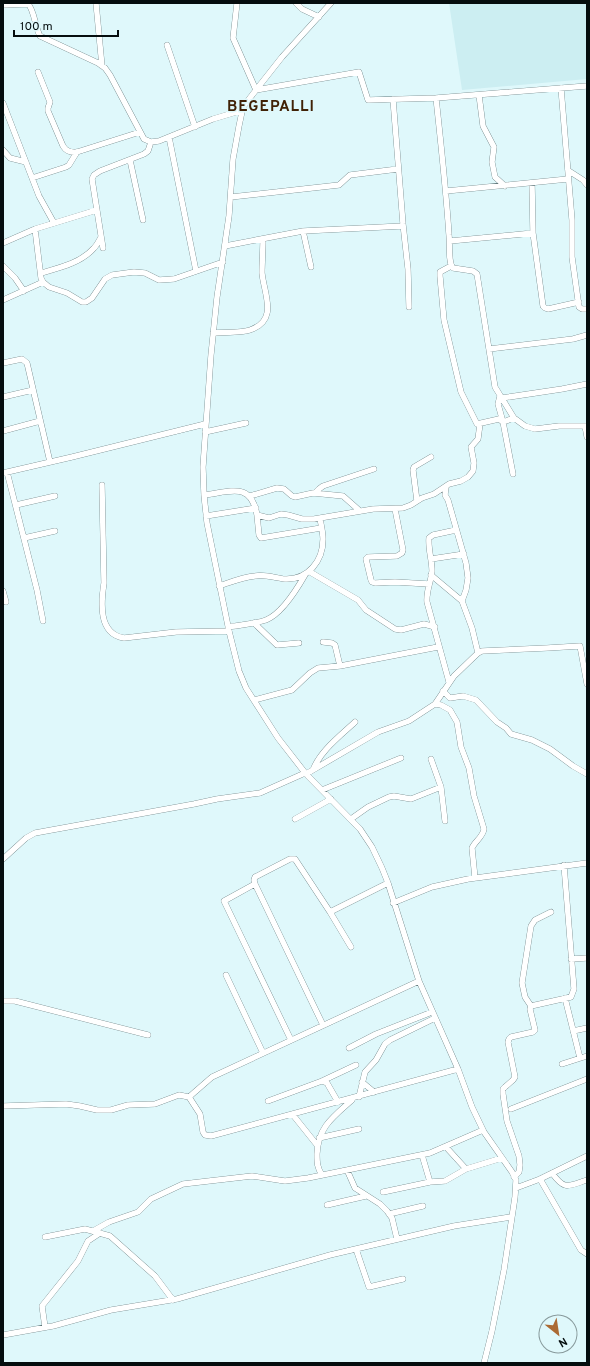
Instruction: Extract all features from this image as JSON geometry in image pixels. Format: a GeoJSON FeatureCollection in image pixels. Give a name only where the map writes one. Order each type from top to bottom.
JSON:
{"type":"FeatureCollection","features":[{"type":"Feature","properties":{"kind":"street"},"geometry":{"type":"LineString","coordinates":[[96,3],[102,66]]}},
{"type":"Feature","properties":{"kind":"street"},"geometry":{"type":"LineString","coordinates":[[237,3],[233,38],[256,90]]}},
{"type":"Feature","properties":{"kind":"street"},"geometry":{"type":"LineString","coordinates":[[296,3],[302,9],[319,17]]}},
{"type":"Feature","properties":{"kind":"street"},"geometry":{"type":"LineString","coordinates":[[331,3],[282,57],[243,107],[234,158],[231,197],[213,333],[205,424],[203,467],[206,516],[219,586],[239,672],[254,700],[278,738],[306,774],[360,828],[372,847],[388,883],[393,903],[419,981],[458,1069],[472,1107],[483,1130],[516,1180],[504,1270],[484,1363]]}},
{"type":"Feature","properties":{"kind":"street"},"geometry":{"type":"LineString","coordinates":[[3,5],[32,4],[37,30],[40,36],[102,66],[110,75],[144,139],[151,142],[159,141],[213,119],[243,110]]}},
{"type":"Feature","properties":{"kind":"street"},"geometry":{"type":"LineString","coordinates":[[167,45],[195,126]]}},
{"type":"Feature","properties":{"kind":"street"},"geometry":{"type":"LineString","coordinates":[[38,72],[50,102],[48,111],[66,150],[77,152],[140,132]]}},
{"type":"Feature","properties":{"kind":"street"},"geometry":{"type":"LineString","coordinates":[[256,90],[360,72],[368,100],[436,98],[587,86]]}},
{"type":"Feature","properties":{"kind":"street"},"geometry":{"type":"LineString","coordinates":[[560,88],[569,171],[568,179],[572,220],[572,257],[578,302],[581,308],[587,309]]}},
{"type":"Feature","properties":{"kind":"street"},"geometry":{"type":"LineString","coordinates":[[480,95],[483,126],[494,147],[492,162],[495,176],[505,186]]}},
{"type":"Feature","properties":{"kind":"street"},"geometry":{"type":"LineString","coordinates":[[436,98],[446,191],[451,266]]}},
{"type":"Feature","properties":{"kind":"street"},"geometry":{"type":"LineString","coordinates":[[393,100],[408,269],[409,307]]}},
{"type":"Feature","properties":{"kind":"street"},"geometry":{"type":"LineString","coordinates":[[3,103],[39,196],[54,223]]}},
{"type":"Feature","properties":{"kind":"street"},"geometry":{"type":"LineString","coordinates":[[169,137],[196,271]]}},
{"type":"Feature","properties":{"kind":"street"},"geometry":{"type":"LineString","coordinates":[[103,248],[92,179],[94,175],[100,171],[130,160],[148,151],[151,142]]}},
{"type":"Feature","properties":{"kind":"street"},"geometry":{"type":"LineString","coordinates":[[3,150],[13,159],[26,162]]}},
{"type":"Feature","properties":{"kind":"street"},"geometry":{"type":"LineString","coordinates":[[32,178],[66,168],[77,152]]}},
{"type":"Feature","properties":{"kind":"street"},"geometry":{"type":"LineString","coordinates":[[3,160],[8,156]]}},
{"type":"Feature","properties":{"kind":"street"},"geometry":{"type":"LineString","coordinates":[[130,160],[143,220]]}},
{"type":"Feature","properties":{"kind":"street"},"geometry":{"type":"LineString","coordinates":[[231,197],[339,185],[350,175],[398,169]]}},
{"type":"Feature","properties":{"kind":"street"},"geometry":{"type":"LineString","coordinates":[[569,171],[583,180],[587,185]]}},
{"type":"Feature","properties":{"kind":"street"},"geometry":{"type":"LineString","coordinates":[[446,191],[568,179]]}},
{"type":"Feature","properties":{"kind":"street"},"geometry":{"type":"LineString","coordinates":[[532,183],[533,233],[543,306],[548,309],[578,302]]}},
{"type":"Feature","properties":{"kind":"street"},"geometry":{"type":"LineString","coordinates":[[3,243],[34,229],[97,210]]}},
{"type":"Feature","properties":{"kind":"street"},"geometry":{"type":"LineString","coordinates":[[225,246],[303,231],[403,226]]}},
{"type":"Feature","properties":{"kind":"street"},"geometry":{"type":"LineString","coordinates":[[34,229],[43,282],[49,287],[67,293],[82,302],[86,302],[92,298],[105,279],[112,275],[134,272],[145,273],[159,280],[165,281],[223,262]]}},
{"type":"Feature","properties":{"kind":"street"},"geometry":{"type":"LineString","coordinates":[[303,231],[311,267]]}},
{"type":"Feature","properties":{"kind":"street"},"geometry":{"type":"LineString","coordinates":[[450,241],[533,233]]}},
{"type":"Feature","properties":{"kind":"street"},"geometry":{"type":"LineString","coordinates":[[41,273],[67,265],[84,256],[95,248],[101,237]]}},
{"type":"Feature","properties":{"kind":"street"},"geometry":{"type":"LineString","coordinates":[[213,333],[250,330],[259,325],[265,319],[269,310],[262,274],[263,239]]}},
{"type":"Feature","properties":{"kind":"street"},"geometry":{"type":"LineString","coordinates":[[3,266],[24,290]]}},
{"type":"Feature","properties":{"kind":"street"},"geometry":{"type":"LineString","coordinates":[[451,266],[453,268],[473,271],[477,274],[495,387],[514,418],[525,426],[535,429],[559,426],[586,426],[587,438]]}},
{"type":"Feature","properties":{"kind":"street"},"geometry":{"type":"LineString","coordinates":[[451,266],[440,272],[440,274],[444,320],[462,395],[476,423],[480,424],[499,420],[503,422],[514,418]]}},
{"type":"Feature","properties":{"kind":"street"},"geometry":{"type":"LineString","coordinates":[[3,300],[43,282]]}},
{"type":"Feature","properties":{"kind":"street"},"geometry":{"type":"LineString","coordinates":[[489,349],[573,339],[587,335]]}},
{"type":"Feature","properties":{"kind":"street"},"geometry":{"type":"LineString","coordinates":[[3,363],[18,359],[27,363],[50,462]]}},
{"type":"Feature","properties":{"kind":"street"},"geometry":{"type":"LineString","coordinates":[[501,396],[562,389],[587,384]]}},
{"type":"Feature","properties":{"kind":"street"},"geometry":{"type":"LineString","coordinates":[[3,397],[33,390]]}},
{"type":"Feature","properties":{"kind":"street"},"geometry":{"type":"LineString","coordinates":[[501,396],[498,404],[513,474]]}},
{"type":"Feature","properties":{"kind":"street"},"geometry":{"type":"LineString","coordinates":[[3,431],[40,421]]}},
{"type":"Feature","properties":{"kind":"street"},"geometry":{"type":"LineString","coordinates":[[205,432],[246,422]]}},
{"type":"Feature","properties":{"kind":"street"},"geometry":{"type":"LineString","coordinates":[[43,621],[16,505],[5,472],[205,424]]}},
{"type":"Feature","properties":{"kind":"street"},"geometry":{"type":"LineString","coordinates":[[258,515],[269,518],[281,514],[288,514],[302,519],[320,518],[383,508],[403,508],[446,488],[449,484],[461,481],[468,477],[473,471],[474,463],[471,447],[478,439],[480,424]]}},
{"type":"Feature","properties":{"kind":"street"},"geometry":{"type":"LineString","coordinates":[[417,501],[412,470],[414,467],[431,457]]}},
{"type":"Feature","properties":{"kind":"street"},"geometry":{"type":"LineString","coordinates":[[315,493],[323,486],[374,469]]}},
{"type":"Feature","properties":{"kind":"street"},"geometry":{"type":"LineString","coordinates":[[102,485],[104,583],[102,616],[113,634],[118,637],[124,638],[176,632],[229,629],[266,620],[274,615],[300,585],[307,573]]}},
{"type":"Feature","properties":{"kind":"street"},"geometry":{"type":"LineString","coordinates":[[250,496],[277,488],[284,489],[295,497],[315,493],[343,496],[360,511]]}},
{"type":"Feature","properties":{"kind":"street"},"geometry":{"type":"LineString","coordinates":[[446,488],[445,495],[448,500],[464,554],[468,578],[462,601]]}},
{"type":"Feature","properties":{"kind":"street"},"geometry":{"type":"LineString","coordinates":[[204,495],[239,491],[250,496],[258,515],[259,535],[261,538],[321,528]]}},
{"type":"Feature","properties":{"kind":"street"},"geometry":{"type":"LineString","coordinates":[[16,505],[55,496]]}},
{"type":"Feature","properties":{"kind":"street"},"geometry":{"type":"LineString","coordinates":[[206,516],[256,508]]}},
{"type":"Feature","properties":{"kind":"street"},"geometry":{"type":"LineString","coordinates":[[395,509],[403,550],[402,553],[397,556],[368,557],[366,559],[371,580],[375,583],[395,582],[429,584]]}},
{"type":"Feature","properties":{"kind":"street"},"geometry":{"type":"LineString","coordinates":[[219,586],[254,576],[264,575],[286,579],[298,578],[307,573],[317,564],[320,553],[323,540],[320,518]]}},
{"type":"Feature","properties":{"kind":"street"},"geometry":{"type":"LineString","coordinates":[[449,682],[438,647],[435,628],[427,602],[426,594],[431,575],[432,560],[428,544],[430,536],[456,530]]}},
{"type":"Feature","properties":{"kind":"street"},"geometry":{"type":"LineString","coordinates":[[24,538],[55,531]]}},
{"type":"Feature","properties":{"kind":"street"},"geometry":{"type":"LineString","coordinates":[[432,560],[464,554]]}},
{"type":"Feature","properties":{"kind":"street"},"geometry":{"type":"LineString","coordinates":[[307,573],[358,600],[364,608],[394,629],[401,630],[424,624],[435,628]]}},
{"type":"Feature","properties":{"kind":"street"},"geometry":{"type":"LineString","coordinates":[[431,575],[462,601],[472,628],[478,653]]}},
{"type":"Feature","properties":{"kind":"street"},"geometry":{"type":"LineString","coordinates":[[3,591],[6,602]]}},
{"type":"Feature","properties":{"kind":"street"},"geometry":{"type":"LineString","coordinates":[[254,622],[277,645],[299,643]]}},
{"type":"Feature","properties":{"kind":"street"},"geometry":{"type":"LineString","coordinates":[[323,642],[332,643],[335,645],[340,666]]}},
{"type":"Feature","properties":{"kind":"street"},"geometry":{"type":"LineString","coordinates":[[3,859],[26,838],[35,833],[216,799],[260,794],[306,774],[378,732],[409,721],[435,704],[449,682],[478,653],[482,651],[580,646],[587,684]]}},
{"type":"Feature","properties":{"kind":"street"},"geometry":{"type":"LineString","coordinates":[[254,700],[292,690],[310,673],[318,668],[340,666],[438,647]]}},
{"type":"Feature","properties":{"kind":"street"},"geometry":{"type":"LineString","coordinates":[[581,656],[587,652]]}},
{"type":"Feature","properties":{"kind":"street"},"geometry":{"type":"LineString","coordinates":[[443,691],[450,698],[450,710],[457,722],[461,747],[469,768],[474,796],[484,829],[484,833],[472,848],[475,878]]}},
{"type":"Feature","properties":{"kind":"street"},"geometry":{"type":"LineString","coordinates":[[450,698],[463,696],[476,700],[511,734],[532,740],[550,749],[573,766],[587,774]]}},
{"type":"Feature","properties":{"kind":"street"},"geometry":{"type":"LineString","coordinates":[[435,704],[441,705],[450,710]]}},
{"type":"Feature","properties":{"kind":"street"},"geometry":{"type":"LineString","coordinates":[[313,770],[317,761],[355,722]]}},
{"type":"Feature","properties":{"kind":"street"},"geometry":{"type":"LineString","coordinates":[[322,790],[401,758]]}},
{"type":"Feature","properties":{"kind":"street"},"geometry":{"type":"LineString","coordinates":[[431,759],[441,787],[445,821]]}},
{"type":"Feature","properties":{"kind":"street"},"geometry":{"type":"LineString","coordinates":[[351,819],[368,807],[389,797],[394,796],[411,799],[441,787]]}},
{"type":"Feature","properties":{"kind":"street"},"geometry":{"type":"LineString","coordinates":[[295,819],[331,799]]}},
{"type":"Feature","properties":{"kind":"street"},"geometry":{"type":"LineString","coordinates":[[322,1026],[255,884],[254,877],[293,858],[330,912],[351,947]]}},
{"type":"Feature","properties":{"kind":"street"},"geometry":{"type":"LineString","coordinates":[[393,903],[432,887],[475,878],[587,863]]}},
{"type":"Feature","properties":{"kind":"street"},"geometry":{"type":"LineString","coordinates":[[531,1006],[571,996],[574,989],[564,865]]}},
{"type":"Feature","properties":{"kind":"street"},"geometry":{"type":"LineString","coordinates":[[330,912],[388,883]]}},
{"type":"Feature","properties":{"kind":"street"},"geometry":{"type":"LineString","coordinates":[[255,884],[224,901],[291,1040]]}},
{"type":"Feature","properties":{"kind":"street"},"geometry":{"type":"LineString","coordinates":[[514,1176],[519,1172],[519,1156],[507,1121],[503,1089],[515,1077],[508,1042],[511,1037],[533,1032],[535,1030],[530,1009],[531,1006],[525,997],[522,983],[530,926],[535,920],[551,912]]}},
{"type":"Feature","properties":{"kind":"street"},"geometry":{"type":"LineString","coordinates":[[571,959],[587,958]]}},
{"type":"Feature","properties":{"kind":"street"},"geometry":{"type":"LineString","coordinates":[[226,975],[263,1053]]}},
{"type":"Feature","properties":{"kind":"street"},"geometry":{"type":"LineString","coordinates":[[189,1097],[212,1076],[419,981]]}},
{"type":"Feature","properties":{"kind":"street"},"geometry":{"type":"LineString","coordinates":[[565,998],[580,1058]]}},
{"type":"Feature","properties":{"kind":"street"},"geometry":{"type":"LineString","coordinates":[[3,1001],[15,1001],[148,1034]]}},
{"type":"Feature","properties":{"kind":"street"},"geometry":{"type":"LineString","coordinates":[[348,1048],[376,1034],[432,1012]]}},
{"type":"Feature","properties":{"kind":"street"},"geometry":{"type":"LineString","coordinates":[[308,1178],[316,1166],[317,1145],[325,1127],[332,1118],[356,1097],[362,1089],[362,1082],[365,1072],[376,1060],[385,1044],[390,1040],[435,1018]]}},
{"type":"Feature","properties":{"kind":"street"},"geometry":{"type":"LineString","coordinates":[[573,1031],[587,1028]]}},
{"type":"Feature","properties":{"kind":"street"},"geometry":{"type":"LineString","coordinates":[[562,1064],[587,1056]]}},
{"type":"Feature","properties":{"kind":"street"},"geometry":{"type":"LineString","coordinates":[[268,1101],[322,1081],[356,1065]]}},
{"type":"Feature","properties":{"kind":"street"},"geometry":{"type":"LineString","coordinates":[[3,1106],[66,1104],[80,1106],[87,1109],[111,1110],[128,1105],[155,1104],[179,1095],[189,1097],[200,1114],[203,1132],[208,1136],[293,1115],[458,1069]]}},
{"type":"Feature","properties":{"kind":"street"},"geometry":{"type":"LineString","coordinates":[[511,1109],[587,1079]]}},
{"type":"Feature","properties":{"kind":"street"},"geometry":{"type":"LineString","coordinates":[[322,1081],[327,1083],[338,1102]]}},
{"type":"Feature","properties":{"kind":"street"},"geometry":{"type":"LineString","coordinates":[[362,1082],[374,1092]]}},
{"type":"Feature","properties":{"kind":"street"},"geometry":{"type":"LineString","coordinates":[[293,1115],[317,1145]]}},
{"type":"Feature","properties":{"kind":"street"},"geometry":{"type":"LineString","coordinates":[[319,1138],[359,1129]]}},
{"type":"Feature","properties":{"kind":"street"},"geometry":{"type":"LineString","coordinates":[[94,1231],[109,1222],[138,1212],[151,1199],[183,1184],[252,1176],[285,1181],[308,1178],[422,1155],[446,1147],[483,1130]]}},
{"type":"Feature","properties":{"kind":"street"},"geometry":{"type":"LineString","coordinates":[[446,1147],[466,1169]]}},
{"type":"Feature","properties":{"kind":"street"},"geometry":{"type":"LineString","coordinates":[[422,1155],[430,1182]]}},
{"type":"Feature","properties":{"kind":"street"},"geometry":{"type":"LineString","coordinates":[[516,1188],[540,1179],[587,1156]]}},
{"type":"Feature","properties":{"kind":"street"},"geometry":{"type":"LineString","coordinates":[[383,1192],[430,1182],[445,1181],[466,1169],[502,1158]]}},
{"type":"Feature","properties":{"kind":"street"},"geometry":{"type":"LineString","coordinates":[[316,1166],[322,1175]]}},
{"type":"Feature","properties":{"kind":"street"},"geometry":{"type":"LineString","coordinates":[[347,1170],[355,1188],[380,1204],[392,1218],[397,1239]]}},
{"type":"Feature","properties":{"kind":"street"},"geometry":{"type":"LineString","coordinates":[[552,1173],[559,1183],[564,1185],[570,1186],[587,1180]]}},
{"type":"Feature","properties":{"kind":"street"},"geometry":{"type":"LineString","coordinates":[[540,1179],[581,1250],[587,1254]]}},
{"type":"Feature","properties":{"kind":"street"},"geometry":{"type":"LineString","coordinates":[[327,1205],[366,1196]]}},
{"type":"Feature","properties":{"kind":"street"},"geometry":{"type":"LineString","coordinates":[[389,1214],[423,1206]]}},
{"type":"Feature","properties":{"kind":"street"},"geometry":{"type":"LineString","coordinates":[[3,1335],[89,1317],[111,1310],[172,1300],[330,1255],[454,1226],[511,1216]]}},
{"type":"Feature","properties":{"kind":"street"},"geometry":{"type":"LineString","coordinates":[[45,1237],[85,1229],[113,1238],[155,1276],[172,1300]]}},
{"type":"Feature","properties":{"kind":"street"},"geometry":{"type":"LineString","coordinates":[[45,1327],[43,1305],[78,1261],[88,1241],[100,1233]]}},
{"type":"Feature","properties":{"kind":"street"},"geometry":{"type":"LineString","coordinates":[[356,1249],[369,1287],[403,1279]]}},
{"type":"Feature","properties":{"kind":"shaded area"},"geometry":{"type":"Polygon","coordinates":[[[449,3],[587,3],[587,79],[462,90],[449,3]]]}},
{"type":"Feature","properties":{"kind":"district","name":"BEGEPALLI"},"geometry":{"type":"Point","coordinates":[271,107]}}]}
